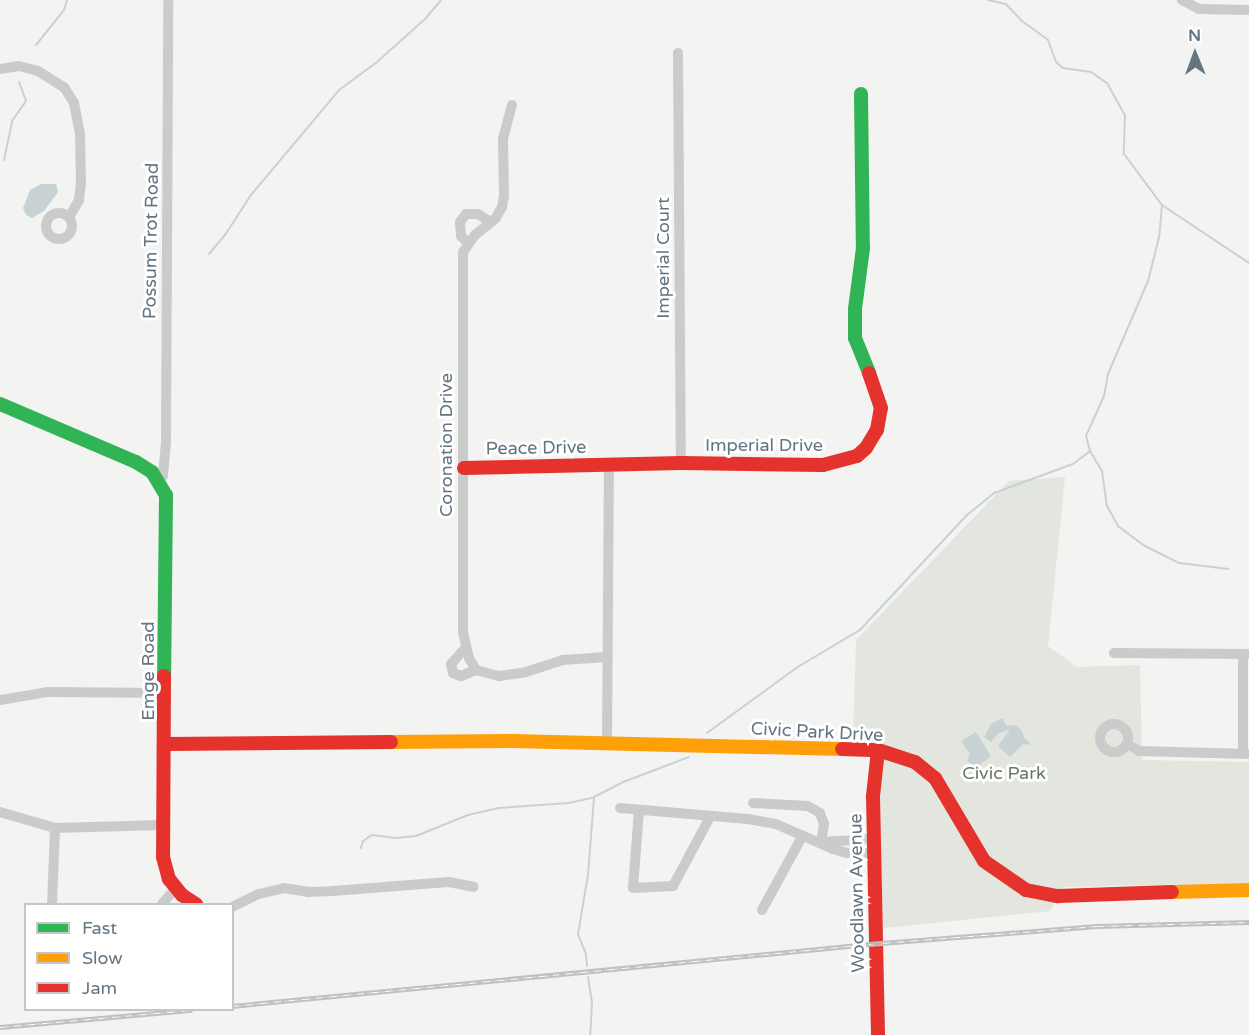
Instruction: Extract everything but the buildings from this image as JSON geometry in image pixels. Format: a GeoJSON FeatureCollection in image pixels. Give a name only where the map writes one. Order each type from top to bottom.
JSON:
{"type":"FeatureCollection","features":[{"type":"Feature","properties":{"kind":"street","name":"Possum Trot Road"},"geometry":{"type":"LineString","coordinates":[[158,481],[163,476],[166,440],[168,0]]}},
{"type":"Feature","properties":{"kind":"street"},"geometry":{"type":"LineString","coordinates":[[1182,0],[1199,9],[1249,10]]}},
{"type":"Feature","properties":{"kind":"street","name":"Imperial Court"},"geometry":{"type":"LineString","coordinates":[[678,53],[681,463]]}},
{"type":"Feature","properties":{"kind":"street"},"geometry":{"type":"LineString","coordinates":[[0,69],[20,66],[39,71],[64,87],[74,103],[80,133],[81,183],[80,200],[69,217]]}},
{"type":"Feature","properties":{"kind":"street","name":"Imperial Drive"},"geometry":{"type":"LineString","coordinates":[[609,464],[823,465],[857,456],[866,448],[877,430],[881,408],[879,397],[855,338],[855,309],[863,248],[861,94]]}},
{"type":"Feature","properties":{"kind":"street"},"geometry":{"type":"LineString","coordinates":[[468,243],[496,218],[504,196],[503,138],[512,105]]}},
{"type":"Feature","properties":{"kind":"street","name":"Coronation Drive"},"geometry":{"type":"LineString","coordinates":[[476,670],[469,658],[464,632],[462,275],[463,252],[468,243],[461,236],[460,222],[466,214],[478,214],[491,222]]}},
{"type":"Feature","properties":{"kind":"street"},"geometry":{"type":"LineString","coordinates":[[0,404],[136,462],[152,472],[158,481]]}},
{"type":"Feature","properties":{"kind":"street"},"geometry":{"type":"LineString","coordinates":[[607,743],[609,464]]}},
{"type":"Feature","properties":{"kind":"street","name":"Peace Drive"},"geometry":{"type":"LineString","coordinates":[[464,468],[609,464]]}},
{"type":"Feature","properties":{"kind":"street","name":"Emge Road"},"geometry":{"type":"LineString","coordinates":[[158,481],[166,495],[165,744],[607,743]]}},
{"type":"Feature","properties":{"kind":"street"},"geometry":{"type":"LineString","coordinates":[[466,648],[451,664],[453,673],[461,676],[476,670],[499,676],[526,672],[562,660],[607,657]]}},
{"type":"Feature","properties":{"kind":"street"},"geometry":{"type":"LineString","coordinates":[[1114,653],[1246,654],[1246,753],[1139,752],[1126,744]]}},
{"type":"Feature","properties":{"kind":"street"},"geometry":{"type":"LineString","coordinates":[[0,700],[48,692],[166,693]]}},
{"type":"Feature","properties":{"kind":"street","name":"Civic Park Drive"},"geometry":{"type":"LineString","coordinates":[[607,743],[879,750],[915,762],[935,778],[984,861],[1005,878],[1026,890],[1058,896],[1249,890]]}},
{"type":"Feature","properties":{"kind":"street"},"geometry":{"type":"LineString","coordinates":[[165,744],[164,857],[169,879],[176,888],[195,903]]}},
{"type":"Feature","properties":{"kind":"street","name":"Woodlawn Avenue"},"geometry":{"type":"LineString","coordinates":[[878,1035],[873,796],[879,750]]}},
{"type":"Feature","properties":{"kind":"street"},"geometry":{"type":"LineString","coordinates":[[753,803],[808,806],[820,813],[824,824],[821,842]]}},
{"type":"Feature","properties":{"kind":"street"},"geometry":{"type":"LineString","coordinates":[[620,808],[766,822],[821,842],[874,846]]}},
{"type":"Feature","properties":{"kind":"street"},"geometry":{"type":"LineString","coordinates":[[639,810],[633,888],[673,886],[710,817]]}},
{"type":"Feature","properties":{"kind":"street"},"geometry":{"type":"LineString","coordinates":[[0,812],[56,828],[163,825]]}},
{"type":"Feature","properties":{"kind":"street"},"geometry":{"type":"LineString","coordinates":[[52,903],[56,828]]}},
{"type":"Feature","properties":{"kind":"street"},"geometry":{"type":"LineString","coordinates":[[762,910],[803,836]]}},
{"type":"Feature","properties":{"kind":"street"},"geometry":{"type":"LineString","coordinates":[[234,906],[259,894],[284,888],[308,892],[449,882],[474,887]]}},
{"type":"Feature","properties":{"kind":"street"},"geometry":{"type":"LineString","coordinates":[[163,903],[176,888]]}},
{"type":"Feature","properties":{"kind":"green space","name":"Civic Park"},"geometry":{"type":"Polygon","coordinates":[[[1065,477],[1048,646],[1077,667],[1140,665],[1142,760],[1249,762],[1249,883],[1063,887],[1050,911],[875,929],[879,744],[853,741],[856,640],[1009,481],[1065,477]]]}},
{"type":"Feature","properties":{"kind":"shaded area"},"geometry":{"type":"Polygon","coordinates":[[[41,184],[56,184],[58,192],[44,211],[32,218],[26,215],[23,208],[30,190],[41,184]]]}},
{"type":"Feature","properties":{"kind":"shaded area"},"geometry":{"type":"Polygon","coordinates":[[[1002,718],[1007,726],[1015,725],[1021,729],[1025,739],[1030,742],[1029,745],[1023,744],[1010,757],[998,746],[1010,729],[998,734],[991,742],[984,737],[991,724],[1002,718]]]}},
{"type":"Feature","properties":{"kind":"shaded area"},"geometry":{"type":"Polygon","coordinates":[[[976,732],[991,756],[975,769],[967,760],[970,754],[961,741],[976,732]]]}},
{"type":"Feature","properties":{"kind":"waterway"},"geometry":{"type":"LineString","coordinates":[[36,45],[64,10],[67,0]]}},
{"type":"Feature","properties":{"kind":"waterway"},"geometry":{"type":"LineString","coordinates":[[209,254],[225,235],[251,195],[339,90],[377,62],[426,18],[441,0]]}},
{"type":"Feature","properties":{"kind":"waterway"},"geometry":{"type":"LineString","coordinates":[[988,0],[1006,4],[1022,21],[1048,40],[1056,62],[1063,68],[1091,72],[1107,83],[1125,116],[1124,154],[1162,205],[1249,263]]}},
{"type":"Feature","properties":{"kind":"waterway"},"geometry":{"type":"LineString","coordinates":[[4,160],[12,121],[26,101],[19,82]]}},
{"type":"Feature","properties":{"kind":"waterway"},"geometry":{"type":"LineString","coordinates":[[1162,205],[1159,237],[1148,281],[1108,374],[1104,396],[1086,436],[1090,451],[1102,471],[1107,506],[1118,526],[1143,545],[1179,563],[1229,569]]}},
{"type":"Feature","properties":{"kind":"waterway"},"geometry":{"type":"LineString","coordinates":[[707,733],[796,668],[860,630],[967,515],[994,493],[1073,464],[1090,451]]}},
{"type":"Feature","properties":{"kind":"waterway"},"geometry":{"type":"LineString","coordinates":[[361,848],[363,841],[372,835],[396,838],[416,836],[468,815],[498,808],[569,803],[594,797],[626,781],[689,757]]}},
{"type":"Feature","properties":{"kind":"waterway"},"geometry":{"type":"LineString","coordinates":[[587,966],[586,954],[578,934],[588,875],[594,797]]}},
{"type":"Feature","properties":{"kind":"waterway"},"geometry":{"type":"LineString","coordinates":[[588,977],[592,1002],[590,1035]]}},
{"type":"Feature","properties":{"kind":"railway"},"geometry":{"type":"LineString","coordinates":[[234,1006],[869,944],[1097,926],[1249,922]]}},
{"type":"Feature","properties":{"kind":"railway"},"geometry":{"type":"LineString","coordinates":[[0,1027],[181,1011]]}},
{"type":"Feature","properties":{"kind":"traffic: fast"},"geometry":{"type":"LineString","coordinates":[[861,94],[863,248],[855,309],[855,338],[869,373]]}},
{"type":"Feature","properties":{"kind":"traffic: fast"},"geometry":{"type":"LineString","coordinates":[[0,404],[136,462],[152,472],[166,495],[164,676]]}},
{"type":"Feature","properties":{"kind":"traffic: slow"},"geometry":{"type":"LineString","coordinates":[[391,742],[512,741],[842,749]]}},
{"type":"Feature","properties":{"kind":"traffic: slow"},"geometry":{"type":"LineString","coordinates":[[1172,892],[1249,890]]}},
{"type":"Feature","properties":{"kind":"traffic: jam"},"geometry":{"type":"LineString","coordinates":[[464,468],[681,463],[823,465],[857,456],[866,448],[877,430],[881,408],[869,373]]}},
{"type":"Feature","properties":{"kind":"traffic: jam"},"geometry":{"type":"LineString","coordinates":[[164,676],[163,857],[169,879],[182,895],[194,903]]}},
{"type":"Feature","properties":{"kind":"traffic: jam"},"geometry":{"type":"LineString","coordinates":[[165,744],[391,742]]}},
{"type":"Feature","properties":{"kind":"traffic: jam"},"geometry":{"type":"LineString","coordinates":[[842,749],[878,750],[915,762],[935,778],[984,861],[1026,890],[1058,896],[1172,892]]}},
{"type":"Feature","properties":{"kind":"traffic: jam"},"geometry":{"type":"LineString","coordinates":[[878,750],[873,796],[878,1035]]}}]}
